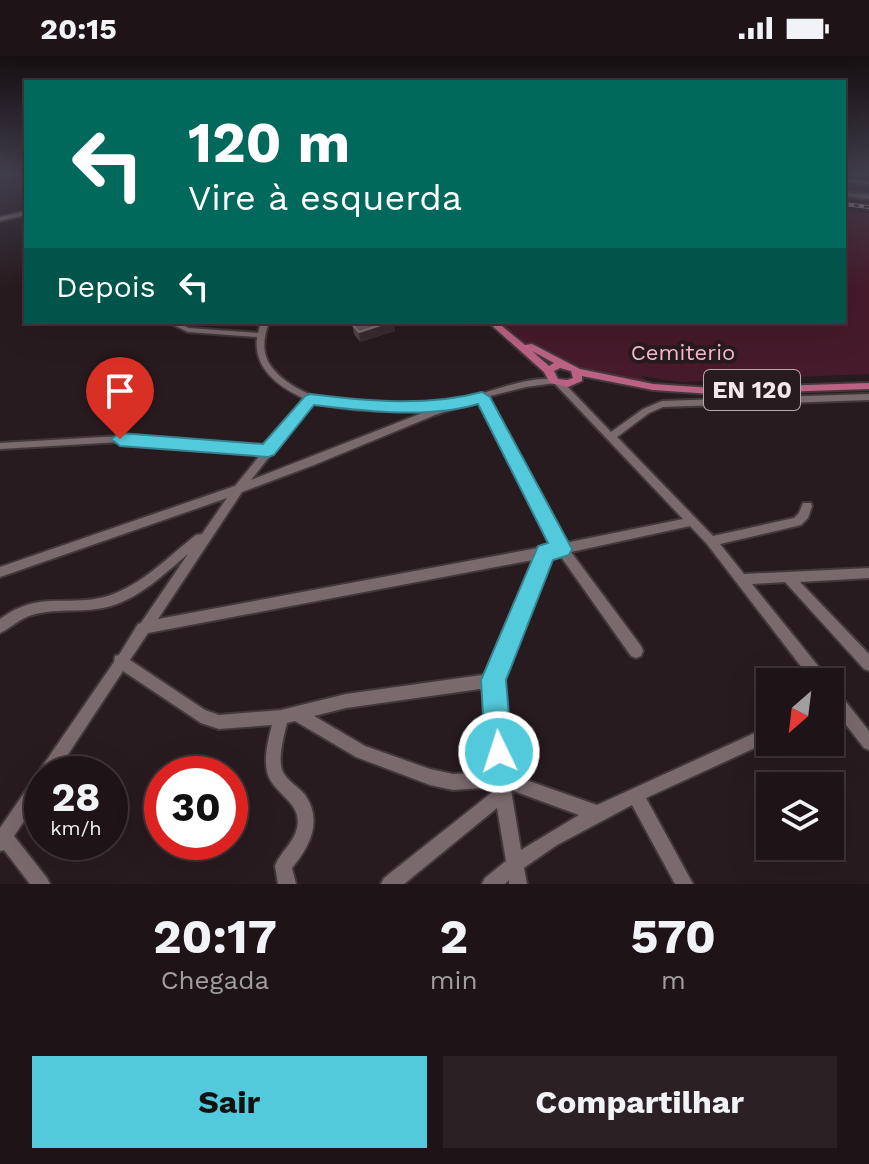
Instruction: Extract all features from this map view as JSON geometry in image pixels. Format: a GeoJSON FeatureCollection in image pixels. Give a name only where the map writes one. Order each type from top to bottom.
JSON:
{"type":"FeatureCollection","features":[{"type":"Feature","properties":{"kind":"main road","name":"EN 120"},"geometry":{"type":"LineString","coordinates":[[494,324],[554,378],[712,391],[869,386]]}},
{"type":"Feature","properties":{"kind":"main road","name":"EN 120"},"geometry":{"type":"LineString","coordinates":[[505,333],[565,365],[577,378]]}},
{"type":"Feature","properties":{"kind":"main road"},"geometry":{"type":"LineString","coordinates":[[554,378],[554,366],[565,365]]}},
{"type":"Feature","properties":{"kind":"street"},"geometry":{"type":"LineString","coordinates":[[0,219],[24,213]]}},
{"type":"Feature","properties":{"kind":"street"},"geometry":{"type":"LineString","coordinates":[[175,324],[188,330],[260,335]]}},
{"type":"Feature","properties":{"kind":"street"},"geometry":{"type":"LineString","coordinates":[[264,324],[258,347],[261,359],[288,388],[310,399],[377,407],[462,403]]}},
{"type":"Feature","properties":{"kind":"street"},"geometry":{"type":"LineString","coordinates":[[0,572],[237,491],[462,403],[554,378],[711,541],[811,668]]}},
{"type":"Feature","properties":{"kind":"street"},"geometry":{"type":"LineString","coordinates":[[577,378],[584,407]]}},
{"type":"Feature","properties":{"kind":"street"},"geometry":{"type":"LineString","coordinates":[[482,397],[562,549],[636,651]]}},
{"type":"Feature","properties":{"kind":"street"},"geometry":{"type":"LineString","coordinates":[[612,436],[662,404],[869,397]]}},
{"type":"Feature","properties":{"kind":"street"},"geometry":{"type":"LineString","coordinates":[[58,756],[208,532],[310,399]]}},
{"type":"Feature","properties":{"kind":"street"},"geometry":{"type":"LineString","coordinates":[[1,445],[120,439],[268,451]]}},
{"type":"Feature","properties":{"kind":"street"},"geometry":{"type":"LineString","coordinates":[[711,541],[797,522],[807,506]]}},
{"type":"Feature","properties":{"kind":"street"},"geometry":{"type":"LineString","coordinates":[[143,628],[562,549],[692,521]]}},
{"type":"Feature","properties":{"kind":"street"},"geometry":{"type":"LineString","coordinates":[[0,627],[31,606],[109,602],[126,595],[208,532]]}},
{"type":"Feature","properties":{"kind":"street"},"geometry":{"type":"LineString","coordinates":[[518,884],[512,864],[502,786],[493,680],[546,552]]}},
{"type":"Feature","properties":{"kind":"street"},"geometry":{"type":"LineString","coordinates":[[742,579],[869,573]]}},
{"type":"Feature","properties":{"kind":"street"},"geometry":{"type":"LineString","coordinates":[[787,576],[869,664]]}},
{"type":"Feature","properties":{"kind":"street"},"geometry":{"type":"LineString","coordinates":[[120,661],[201,716],[219,722],[281,717],[346,701],[493,680]]}},
{"type":"Feature","properties":{"kind":"street"},"geometry":{"type":"LineString","coordinates":[[844,713],[869,743]]}},
{"type":"Feature","properties":{"kind":"street"},"geometry":{"type":"LineString","coordinates":[[297,714],[361,752],[430,777],[502,786],[599,814]]}},
{"type":"Feature","properties":{"kind":"street"},"geometry":{"type":"LineString","coordinates":[[281,717],[274,770],[279,781],[300,801],[308,825],[305,837],[283,866],[287,884]]}},
{"type":"Feature","properties":{"kind":"street"},"geometry":{"type":"LineString","coordinates":[[491,884],[512,864],[599,814],[756,740]]}},
{"type":"Feature","properties":{"kind":"street"},"geometry":{"type":"LineString","coordinates":[[390,884],[502,786]]}},
{"type":"Feature","properties":{"kind":"street"},"geometry":{"type":"LineString","coordinates":[[636,796],[684,884]]}},
{"type":"Feature","properties":{"kind":"street"},"geometry":{"type":"LineString","coordinates":[[24,805],[1,838],[41,884]]}},
{"type":"Feature","properties":{"kind":"green space","name":"Cemiterio"},"geometry":{"type":"Polygon","coordinates":[[[846,213],[869,214],[869,374],[681,382],[641,376],[653,387],[578,372],[505,333],[494,324],[846,324],[846,213]]]}},
{"type":"Feature","properties":{"kind":"building"},"geometry":{"type":"Polygon","coordinates":[[[352,324],[384,324],[359,332],[352,324]]]}},
{"type":"Feature","properties":{"kind":"route"},"geometry":{"type":"LineString","coordinates":[[120,439],[268,451],[310,399],[377,407],[462,403],[482,397],[562,549],[546,552],[493,680],[499,752]]}}]}
